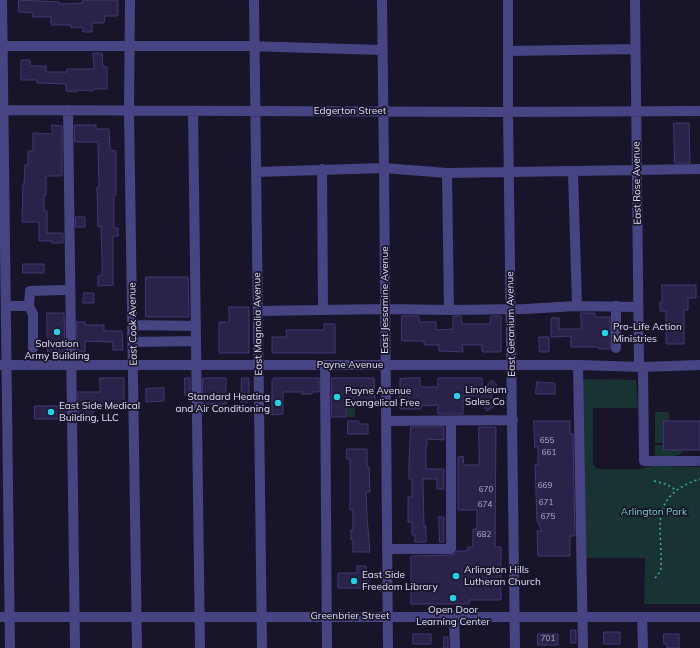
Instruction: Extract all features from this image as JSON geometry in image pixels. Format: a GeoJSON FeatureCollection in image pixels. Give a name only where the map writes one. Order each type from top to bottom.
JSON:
{"type":"FeatureCollection","features":[{"type":"Feature","properties":{"kind":"street"},"geometry":{"type":"LineString","coordinates":[[2,0],[2,110],[7,306],[3,365],[5,617],[10,648]]}},
{"type":"Feature","properties":{"kind":"street","name":"East Cook Avenue"},"geometry":{"type":"LineString","coordinates":[[130,0],[129,110],[137,648]]}},
{"type":"Feature","properties":{"kind":"street","name":"East Magnolia Avenue"},"geometry":{"type":"LineString","coordinates":[[254,0],[262,648]]}},
{"type":"Feature","properties":{"kind":"street","name":"East Jessamine Avenue"},"geometry":{"type":"LineString","coordinates":[[382,0],[388,648]]}},
{"type":"Feature","properties":{"kind":"street","name":"East Geranium Avenue"},"geometry":{"type":"LineString","coordinates":[[508,0],[508,112],[515,648]]}},
{"type":"Feature","properties":{"kind":"street","name":"East Rose Avenue"},"geometry":{"type":"LineString","coordinates":[[635,0],[638,307],[644,461],[698,461]]}},
{"type":"Feature","properties":{"kind":"street"},"geometry":{"type":"LineString","coordinates":[[2,46],[255,46],[382,50]]}},
{"type":"Feature","properties":{"kind":"street"},"geometry":{"type":"LineString","coordinates":[[508,51],[635,49]]}},
{"type":"Feature","properties":{"kind":"street","name":"Edgerton Street"},"geometry":{"type":"LineString","coordinates":[[2,110],[508,112],[700,111]]}},
{"type":"Feature","properties":{"kind":"street"},"geometry":{"type":"LineString","coordinates":[[68,110],[75,648]]}},
{"type":"Feature","properties":{"kind":"street"},"geometry":{"type":"LineString","coordinates":[[193,110],[200,648]]}},
{"type":"Feature","properties":{"kind":"street"},"geometry":{"type":"LineString","coordinates":[[256,172],[384,168],[448,173],[700,169]]}},
{"type":"Feature","properties":{"kind":"street"},"geometry":{"type":"LineString","coordinates":[[322,170],[323,310]]}},
{"type":"Feature","properties":{"kind":"street"},"geometry":{"type":"LineString","coordinates":[[573,172],[577,306]]}},
{"type":"Feature","properties":{"kind":"street"},"geometry":{"type":"LineString","coordinates":[[448,173],[449,310]]}},
{"type":"Feature","properties":{"kind":"street"},"geometry":{"type":"LineString","coordinates":[[34,348],[33,314],[29,306],[30,291],[63,290]]}},
{"type":"Feature","properties":{"kind":"street"},"geometry":{"type":"LineString","coordinates":[[7,306],[29,306]]}},
{"type":"Feature","properties":{"kind":"street"},"geometry":{"type":"LineString","coordinates":[[258,311],[384,309],[449,310],[577,306],[638,307]]}},
{"type":"Feature","properties":{"kind":"street"},"geometry":{"type":"LineString","coordinates":[[616,306],[616,348]]}},
{"type":"Feature","properties":{"kind":"street"},"geometry":{"type":"LineString","coordinates":[[133,326],[196,326]]}},
{"type":"Feature","properties":{"kind":"street"},"geometry":{"type":"LineString","coordinates":[[133,342],[196,341]]}},
{"type":"Feature","properties":{"kind":"street"},"geometry":{"type":"LineString","coordinates":[[578,364],[583,648]]}},
{"type":"Feature","properties":{"kind":"street","name":"Payne Avenue"},"geometry":{"type":"LineString","coordinates":[[3,365],[700,365]]}},
{"type":"Feature","properties":{"kind":"street"},"geometry":{"type":"LineString","coordinates":[[325,365],[327,648]]}},
{"type":"Feature","properties":{"kind":"street"},"geometry":{"type":"LineString","coordinates":[[386,421],[513,420]]}},
{"type":"Feature","properties":{"kind":"street"},"geometry":{"type":"LineString","coordinates":[[387,549],[451,549],[451,421]]}},
{"type":"Feature","properties":{"kind":"street"},"geometry":{"type":"LineString","coordinates":[[454,616],[455,648]]}},
{"type":"Feature","properties":{"kind":"street","name":"Greenbrier Street"},"geometry":{"type":"LineString","coordinates":[[5,617],[700,617]]}},
{"type":"Feature","properties":{"kind":"street"},"geometry":{"type":"LineString","coordinates":[[642,617],[643,648]]}},
{"type":"Feature","properties":{"kind":"path"},"geometry":{"type":"LineString","coordinates":[[655,578],[661,571],[661,515],[667,501],[676,491],[690,482],[700,479]]}},
{"type":"Feature","properties":{"kind":"path"},"geometry":{"type":"LineString","coordinates":[[654,481],[666,484],[676,491]]}},
{"type":"Feature","properties":{"kind":"green space"},"geometry":{"type":"Polygon","coordinates":[[[345,378],[355,378],[355,417],[346,417],[345,378]]]}},
{"type":"Feature","properties":{"kind":"green space","name":"Arlington Park"},"geometry":{"type":"Polygon","coordinates":[[[581,379],[636,380],[638,408],[593,408],[593,464],[597,469],[638,469],[653,466],[700,467],[700,604],[644,604],[645,558],[585,558],[581,379]]]}},
{"type":"Feature","properties":{"kind":"green space"},"geometry":{"type":"Polygon","coordinates":[[[655,412],[669,412],[669,421],[664,421],[664,443],[655,443],[655,412]]]}},
{"type":"Feature","properties":{"kind":"green space"},"geometry":{"type":"Polygon","coordinates":[[[655,445],[664,445],[664,450],[684,450],[675,456],[655,456],[655,445]]]}},
{"type":"Feature","properties":{"kind":"building"},"geometry":{"type":"Polygon","coordinates":[[[19,0],[59,2],[59,4],[83,3],[83,0],[118,0],[118,16],[105,16],[104,23],[92,23],[92,32],[83,32],[83,27],[71,28],[71,25],[51,25],[51,17],[33,17],[33,13],[19,12],[19,0]]]}},
{"type":"Feature","properties":{"kind":"building"},"geometry":{"type":"Polygon","coordinates":[[[93,53],[102,53],[103,67],[107,67],[107,89],[93,89],[93,91],[77,90],[77,92],[66,91],[66,84],[37,83],[37,80],[21,80],[21,60],[30,60],[30,66],[46,66],[46,72],[67,72],[67,69],[94,69],[93,53]]]}},
{"type":"Feature","properties":{"kind":"building"},"geometry":{"type":"Polygon","coordinates":[[[674,123],[689,123],[690,163],[675,163],[674,123]]]}},
{"type":"Feature","properties":{"kind":"building"},"geometry":{"type":"Polygon","coordinates":[[[52,125],[62,126],[62,176],[46,176],[44,211],[47,211],[47,233],[63,233],[63,243],[39,241],[39,222],[22,222],[25,165],[28,165],[28,151],[33,151],[33,133],[52,134],[52,125]]]}},
{"type":"Feature","properties":{"kind":"building"},"geometry":{"type":"Polygon","coordinates":[[[75,125],[96,125],[96,129],[109,129],[110,150],[116,151],[114,228],[118,228],[118,236],[113,236],[113,285],[98,286],[98,276],[102,275],[102,260],[101,226],[98,227],[98,142],[75,142],[75,125]]]}},
{"type":"Feature","properties":{"kind":"building"},"geometry":{"type":"Polygon","coordinates":[[[76,217],[85,217],[85,227],[76,227],[76,217]]]}},
{"type":"Feature","properties":{"kind":"building"},"geometry":{"type":"Polygon","coordinates":[[[23,264],[44,264],[44,273],[23,273],[23,264]]]}},
{"type":"Feature","properties":{"kind":"building"},"geometry":{"type":"Polygon","coordinates":[[[146,277],[188,277],[189,317],[146,317],[146,277]]]}},
{"type":"Feature","properties":{"kind":"building"},"geometry":{"type":"Polygon","coordinates":[[[662,285],[696,285],[696,298],[688,298],[688,310],[684,310],[684,344],[666,344],[666,311],[660,311],[660,302],[662,302],[662,285]]]}},
{"type":"Feature","properties":{"kind":"building"},"geometry":{"type":"Polygon","coordinates":[[[84,293],[94,293],[94,303],[83,303],[84,293]]]}},
{"type":"Feature","properties":{"kind":"building"},"geometry":{"type":"Polygon","coordinates":[[[229,307],[249,307],[249,353],[219,353],[219,322],[229,322],[229,307]]]}},
{"type":"Feature","properties":{"kind":"building","name":"Salvation Army Building"},"geometry":{"type":"Polygon","coordinates":[[[47,313],[64,313],[65,352],[48,352],[47,313]]]}},
{"type":"Feature","properties":{"kind":"building"},"geometry":{"type":"Polygon","coordinates":[[[581,313],[595,313],[595,317],[610,317],[610,349],[599,349],[599,347],[571,347],[571,336],[551,337],[551,318],[559,318],[559,329],[581,329],[581,313]]]}},
{"type":"Feature","properties":{"kind":"building"},"geometry":{"type":"Polygon","coordinates":[[[402,316],[419,316],[419,322],[436,322],[436,330],[453,329],[453,316],[461,316],[462,324],[490,324],[491,316],[501,316],[501,352],[482,352],[482,345],[462,345],[463,352],[439,351],[439,345],[424,345],[424,341],[402,341],[402,316]]]}},
{"type":"Feature","properties":{"kind":"building"},"geometry":{"type":"Polygon","coordinates":[[[77,322],[85,322],[85,325],[104,325],[104,331],[122,331],[123,350],[113,350],[113,342],[85,341],[85,352],[78,352],[77,322]]]}},
{"type":"Feature","properties":{"kind":"building"},"geometry":{"type":"Polygon","coordinates":[[[324,324],[335,324],[335,353],[272,353],[272,337],[287,337],[286,330],[324,330],[324,324]]]}},
{"type":"Feature","properties":{"kind":"building"},"geometry":{"type":"Polygon","coordinates":[[[539,337],[549,337],[549,352],[540,352],[539,337]]]}},
{"type":"Feature","properties":{"kind":"building"},"geometry":{"type":"Polygon","coordinates":[[[100,378],[124,378],[124,405],[93,405],[93,415],[78,415],[78,392],[100,392],[100,378]]]}},
{"type":"Feature","properties":{"kind":"building"},"geometry":{"type":"Polygon","coordinates":[[[185,378],[190,378],[190,395],[185,395],[185,378]]]}},
{"type":"Feature","properties":{"kind":"building"},"geometry":{"type":"Polygon","coordinates":[[[203,378],[226,378],[226,404],[203,404],[203,378]]]}},
{"type":"Feature","properties":{"kind":"building"},"geometry":{"type":"Polygon","coordinates":[[[242,378],[249,378],[249,402],[241,402],[242,378]]]}},
{"type":"Feature","properties":{"kind":"building"},"geometry":{"type":"Polygon","coordinates":[[[274,378],[319,378],[319,392],[302,394],[302,392],[283,392],[283,414],[272,415],[272,380],[274,378]]]}},
{"type":"Feature","properties":{"kind":"building"},"geometry":{"type":"Polygon","coordinates":[[[332,378],[374,378],[375,402],[346,403],[346,417],[332,417],[332,378]]]}},
{"type":"Feature","properties":{"kind":"building"},"geometry":{"type":"Polygon","coordinates":[[[420,378],[420,387],[438,387],[438,378],[482,378],[482,391],[492,380],[499,388],[491,396],[496,405],[487,411],[478,396],[463,396],[463,414],[438,414],[438,405],[421,406],[421,409],[400,409],[400,379],[420,378]]]}},
{"type":"Feature","properties":{"kind":"building"},"geometry":{"type":"Polygon","coordinates":[[[537,382],[555,383],[555,394],[536,394],[537,382]]]}},
{"type":"Feature","properties":{"kind":"building"},"geometry":{"type":"Polygon","coordinates":[[[164,388],[164,401],[146,402],[146,389],[164,388]]]}},
{"type":"Feature","properties":{"kind":"building","name":"East Side Medical Building, LLC"},"geometry":{"type":"Polygon","coordinates":[[[35,406],[65,406],[66,419],[35,419],[35,406]]]}},
{"type":"Feature","properties":{"kind":"building"},"geometry":{"type":"Polygon","coordinates":[[[348,421],[359,421],[359,424],[368,424],[368,434],[348,434],[348,421]]]}},
{"type":"Feature","properties":{"kind":"building"},"geometry":{"type":"Polygon","coordinates":[[[534,421],[570,421],[570,434],[573,434],[575,536],[570,536],[570,556],[538,556],[537,531],[542,531],[537,521],[535,465],[538,465],[538,447],[535,447],[534,421]]]}},
{"type":"Feature","properties":{"kind":"building"},"geometry":{"type":"Polygon","coordinates":[[[664,421],[700,421],[700,450],[664,450],[664,421]]]}},
{"type":"Feature","properties":{"kind":"building"},"geometry":{"type":"Polygon","coordinates":[[[411,427],[444,427],[444,440],[427,439],[426,469],[444,469],[444,489],[437,489],[437,479],[423,479],[424,526],[426,526],[426,542],[415,542],[415,535],[412,535],[412,522],[408,522],[408,497],[412,497],[412,479],[409,479],[411,427]]]}},
{"type":"Feature","properties":{"kind":"building"},"geometry":{"type":"Polygon","coordinates":[[[479,427],[496,427],[495,547],[501,547],[501,600],[469,600],[469,604],[411,604],[411,556],[451,555],[455,554],[457,551],[467,551],[468,547],[473,547],[473,529],[477,529],[477,510],[458,510],[458,457],[463,456],[464,465],[479,465],[479,427]]]}},
{"type":"Feature","properties":{"kind":"building"},"geometry":{"type":"Polygon","coordinates":[[[347,449],[367,449],[367,467],[369,467],[370,492],[366,492],[370,552],[353,552],[351,530],[353,530],[353,510],[350,510],[350,459],[347,459],[347,449]]]}},
{"type":"Feature","properties":{"kind":"building"},"geometry":{"type":"Polygon","coordinates":[[[439,517],[444,517],[444,542],[440,542],[439,517]]]}},
{"type":"Feature","properties":{"kind":"building","name":"East Side Freedom Library"},"geometry":{"type":"Polygon","coordinates":[[[357,566],[366,566],[366,573],[369,573],[369,588],[338,588],[338,573],[357,573],[357,566]]]}},
{"type":"Feature","properties":{"kind":"building"},"geometry":{"type":"Polygon","coordinates":[[[571,630],[576,630],[576,643],[571,643],[571,630]]]}},
{"type":"Feature","properties":{"kind":"building"},"geometry":{"type":"Polygon","coordinates":[[[604,632],[620,632],[620,644],[604,644],[604,632]]]}},
{"type":"Feature","properties":{"kind":"building"},"geometry":{"type":"Polygon","coordinates":[[[413,634],[431,634],[431,644],[413,644],[413,634]]]}},
{"type":"Feature","properties":{"kind":"building"},"geometry":{"type":"Polygon","coordinates":[[[538,634],[558,634],[558,645],[538,645],[538,634]]]}},
{"type":"Feature","properties":{"kind":"building"},"geometry":{"type":"Polygon","coordinates":[[[664,634],[679,634],[679,648],[667,648],[667,644],[664,644],[664,634]]]}},
{"type":"Feature","properties":{"kind":"building"},"geometry":{"type":"Polygon","coordinates":[[[444,637],[448,637],[448,648],[444,648],[444,637]]]}},
{"type":"Feature","properties":{"kind":"place","name":"Salvation Army Building"},"geometry":{"type":"Point","coordinates":[57,332]}},
{"type":"Feature","properties":{"kind":"place","name":"Pro-Life Action Ministries"},"geometry":{"type":"Point","coordinates":[605,333]}},
{"type":"Feature","properties":{"kind":"place","name":"Linoleum Sales Co"},"geometry":{"type":"Point","coordinates":[457,396]}},
{"type":"Feature","properties":{"kind":"place","name":"Payne Avenue Evangelical Free"},"geometry":{"type":"Point","coordinates":[337,397]}},
{"type":"Feature","properties":{"kind":"place","name":"Standard Heating and Air Conditioning"},"geometry":{"type":"Point","coordinates":[278,403]}},
{"type":"Feature","properties":{"kind":"place","name":"East Side Medical Building, LLC"},"geometry":{"type":"Point","coordinates":[51,412]}},
{"type":"Feature","properties":{"kind":"place","name":"Arlington Hills Lutheran Church"},"geometry":{"type":"Point","coordinates":[456,576]}},
{"type":"Feature","properties":{"kind":"place","name":"East Side Freedom Library"},"geometry":{"type":"Point","coordinates":[354,581]}},
{"type":"Feature","properties":{"kind":"place","name":"Open Door Learning Center"},"geometry":{"type":"Point","coordinates":[453,598]}}]}
